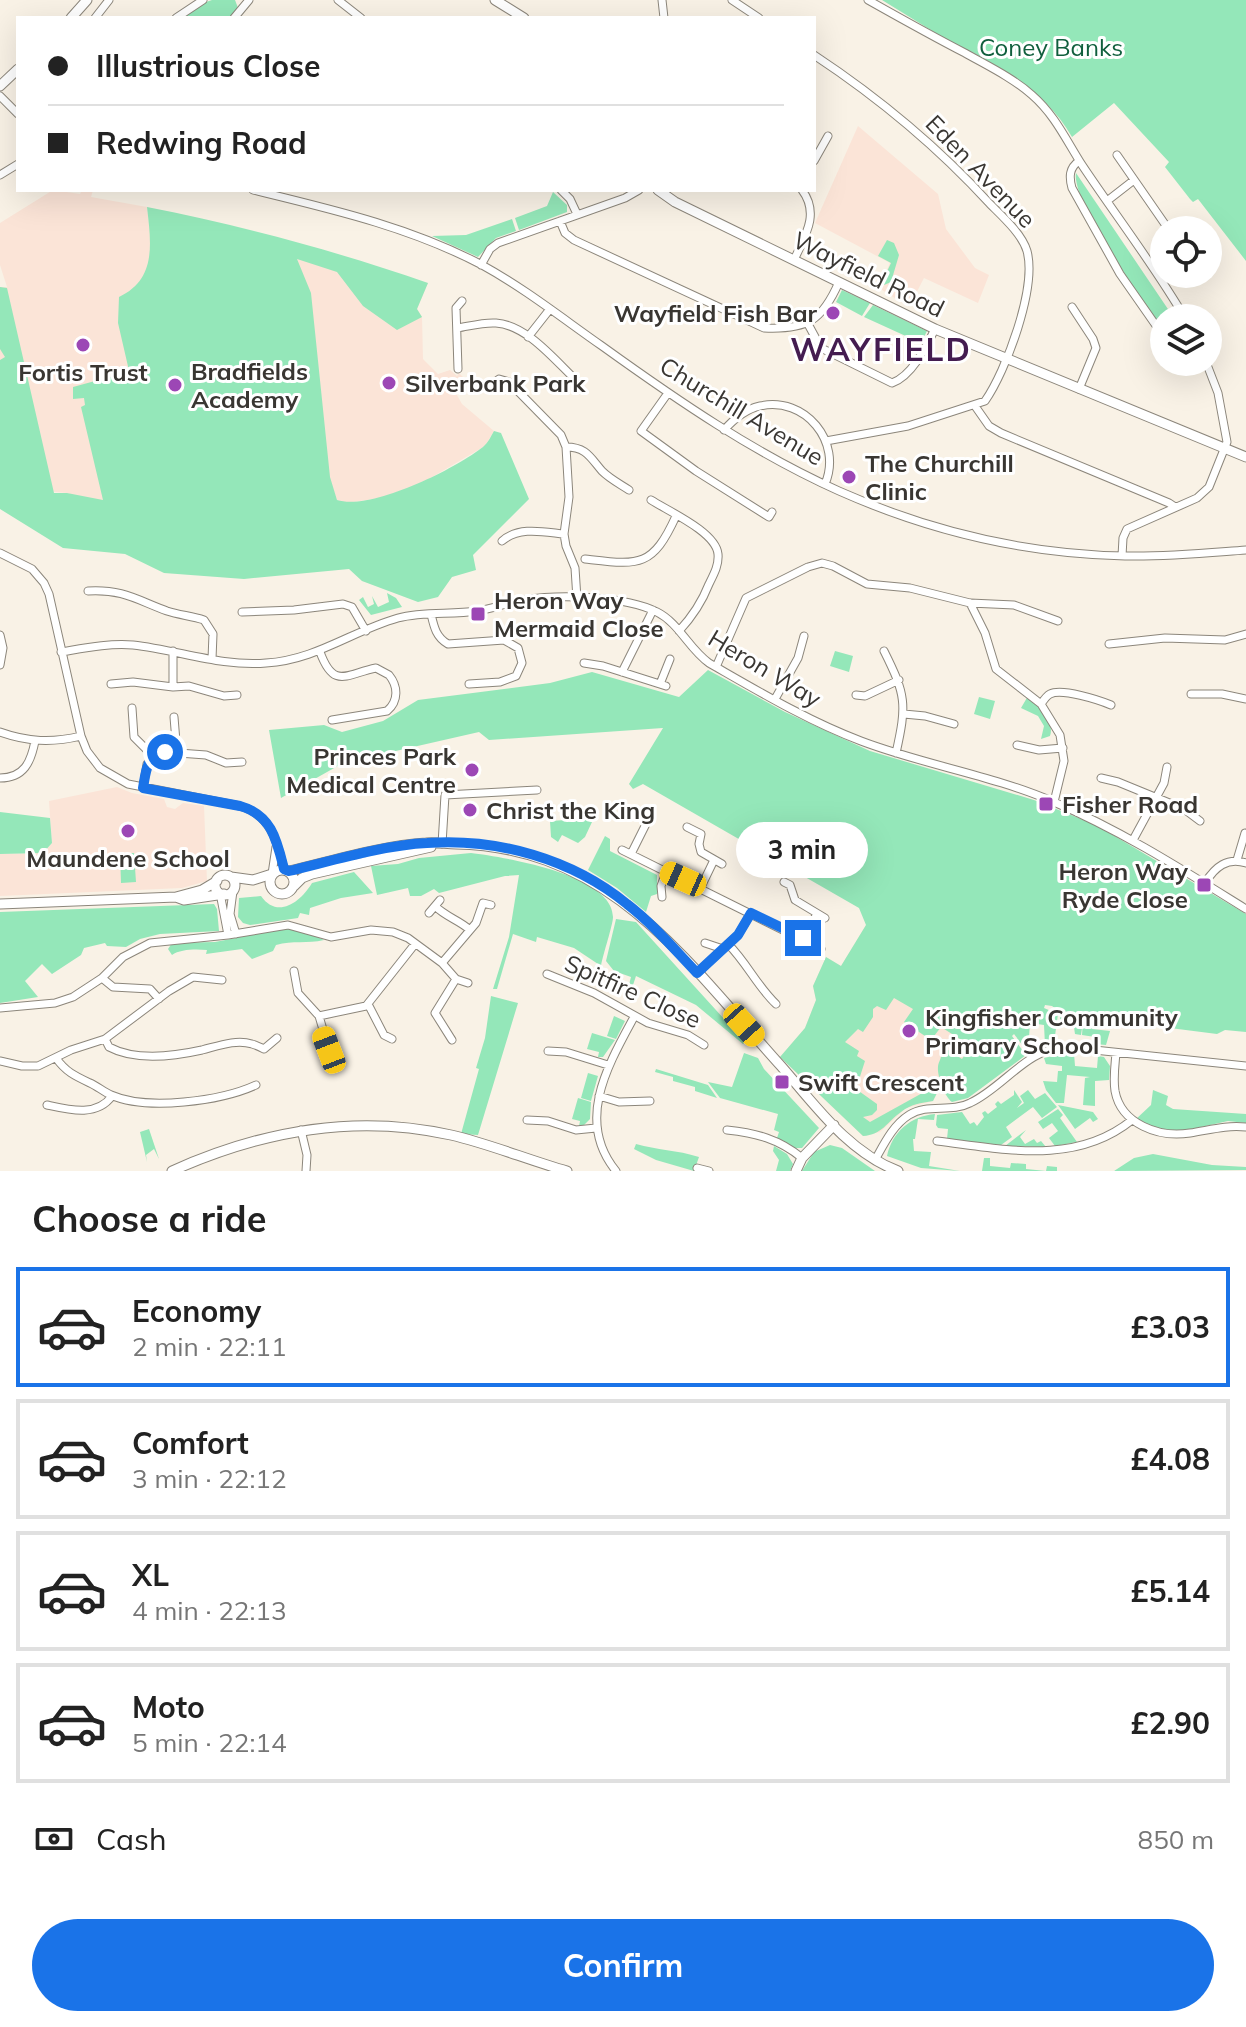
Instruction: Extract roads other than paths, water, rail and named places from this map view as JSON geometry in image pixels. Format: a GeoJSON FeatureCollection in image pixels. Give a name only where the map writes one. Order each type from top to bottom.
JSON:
{"type":"FeatureCollection","features":[{"type":"Feature","properties":{"kind":"street"},"geometry":{"type":"LineString","coordinates":[[73,16],[87,0]]}},
{"type":"Feature","properties":{"kind":"street"},"geometry":{"type":"LineString","coordinates":[[97,16],[109,0]]}},
{"type":"Feature","properties":{"kind":"street"},"geometry":{"type":"LineString","coordinates":[[179,16],[203,0]]}},
{"type":"Feature","properties":{"kind":"street"},"geometry":{"type":"LineString","coordinates":[[236,16],[249,0]]}},
{"type":"Feature","properties":{"kind":"street"},"geometry":{"type":"LineString","coordinates":[[338,0],[358,16]]}},
{"type":"Feature","properties":{"kind":"street"},"geometry":{"type":"LineString","coordinates":[[495,0],[521,16]]}},
{"type":"Feature","properties":{"kind":"street"},"geometry":{"type":"LineString","coordinates":[[732,0],[756,16]]}},
{"type":"Feature","properties":{"kind":"street"},"geometry":{"type":"LineString","coordinates":[[868,0],[1032,94],[1056,121],[1079,161],[1177,304]]}},
{"type":"Feature","properties":{"kind":"street","name":"Eden Avenue"},"geometry":{"type":"LineString","coordinates":[[816,56],[856,83],[932,145],[959,170],[1024,243],[1030,265],[1021,320],[990,393],[985,401],[975,406]]}},
{"type":"Feature","properties":{"kind":"street"},"geometry":{"type":"LineString","coordinates":[[0,86],[16,71]]}},
{"type":"Feature","properties":{"kind":"street"},"geometry":{"type":"LineString","coordinates":[[0,96],[16,112]]}},
{"type":"Feature","properties":{"kind":"street"},"geometry":{"type":"LineString","coordinates":[[816,137],[825,139],[816,157]]}},
{"type":"Feature","properties":{"kind":"street"},"geometry":{"type":"LineString","coordinates":[[1117,155],[1159,216]]}},
{"type":"Feature","properties":{"kind":"street"},"geometry":{"type":"LineString","coordinates":[[1079,161],[1073,165],[1070,174],[1076,196],[1127,285],[1150,317]]}},
{"type":"Feature","properties":{"kind":"street"},"geometry":{"type":"LineString","coordinates":[[1107,201],[1134,180]]}},
{"type":"Feature","properties":{"kind":"street","name":"Churchill Avenue"},"geometry":{"type":"LineString","coordinates":[[261,192],[381,224],[481,265],[724,430],[825,484],[909,518],[1003,544],[1122,556],[1246,550]]}},
{"type":"Feature","properties":{"kind":"street"},"geometry":{"type":"LineString","coordinates":[[563,192],[577,214]]}},
{"type":"Feature","properties":{"kind":"street"},"geometry":{"type":"LineString","coordinates":[[481,265],[490,249],[498,243],[636,192]]}},
{"type":"Feature","properties":{"kind":"street","name":"Wayfield Road"},"geometry":{"type":"LineString","coordinates":[[661,192],[675,202],[935,329],[1246,457]]}},
{"type":"Feature","properties":{"kind":"street"},"geometry":{"type":"LineString","coordinates":[[794,260],[812,219],[811,206],[803,192]]}},
{"type":"Feature","properties":{"kind":"street"},"geometry":{"type":"LineString","coordinates":[[560,221],[565,233],[574,240],[764,328],[808,324],[827,307],[839,282]]}},
{"type":"Feature","properties":{"kind":"street"},"geometry":{"type":"LineString","coordinates":[[458,369],[456,308],[462,301]]}},
{"type":"Feature","properties":{"kind":"street"},"geometry":{"type":"LineString","coordinates":[[528,337],[550,309]]}},
{"type":"Feature","properties":{"kind":"street"},"geometry":{"type":"LineString","coordinates":[[1073,313],[1093,339],[1096,348],[1079,389]]}},
{"type":"Feature","properties":{"kind":"street"},"geometry":{"type":"LineString","coordinates":[[458,328],[498,323],[528,337],[579,383]]}},
{"type":"Feature","properties":{"kind":"street"},"geometry":{"type":"LineString","coordinates":[[808,324],[821,348],[892,383],[898,381],[922,354],[935,329]]}},
{"type":"Feature","properties":{"kind":"street"},"geometry":{"type":"LineString","coordinates":[[1122,556],[1127,529],[1197,498],[1209,487],[1227,442],[1226,426],[1211,376]]}},
{"type":"Feature","properties":{"kind":"street"},"geometry":{"type":"LineString","coordinates":[[491,385],[499,379],[509,382],[549,421],[566,447],[569,497],[564,534],[575,568],[577,599]]}},
{"type":"Feature","properties":{"kind":"street"},"geometry":{"type":"LineString","coordinates":[[668,393],[641,431],[769,517],[772,512]]}},
{"type":"Feature","properties":{"kind":"street"},"geometry":{"type":"LineString","coordinates":[[724,430],[752,409],[763,405],[787,406],[812,420],[826,441],[830,464],[825,484]]}},
{"type":"Feature","properties":{"kind":"street"},"geometry":{"type":"LineString","coordinates":[[826,441],[908,426],[975,406],[989,426],[1001,433],[1175,507]]}},
{"type":"Feature","properties":{"kind":"street"},"geometry":{"type":"LineString","coordinates":[[566,447],[586,451],[602,471],[629,490]]}},
{"type":"Feature","properties":{"kind":"street"},"geometry":{"type":"LineString","coordinates":[[651,500],[708,536],[718,553],[717,566],[705,594],[692,617],[679,631]]}},
{"type":"Feature","properties":{"kind":"street"},"geometry":{"type":"LineString","coordinates":[[585,559],[633,564],[645,559],[658,548],[676,516]]}},
{"type":"Feature","properties":{"kind":"street"},"geometry":{"type":"LineString","coordinates":[[502,541],[518,532],[564,534]]}},
{"type":"Feature","properties":{"kind":"street"},"geometry":{"type":"LineString","coordinates":[[0,553],[32,569],[44,583],[81,736],[87,751],[100,768],[119,781],[143,788],[249,808],[268,822],[287,870],[294,877],[294,886]]}},
{"type":"Feature","properties":{"kind":"street"},"geometry":{"type":"LineString","coordinates":[[716,667],[746,598],[814,565],[833,566],[867,584],[910,588],[970,603],[1022,607],[1058,621]]}},
{"type":"Feature","properties":{"kind":"street"},"geometry":{"type":"LineString","coordinates":[[94,594],[127,594],[165,610],[204,620],[213,634],[212,659]]}},
{"type":"Feature","properties":{"kind":"street","name":"Heron Way"},"geometry":{"type":"LineString","coordinates":[[61,652],[100,645],[131,645],[212,659],[269,663],[320,652],[400,617],[480,611],[547,597],[627,603],[663,616],[696,653],[716,667],[835,731],[896,753],[1019,788],[1054,802],[1133,840],[1246,909]]}},
{"type":"Feature","properties":{"kind":"street"},"geometry":{"type":"LineString","coordinates":[[970,603],[985,633],[996,669],[1041,704],[1053,719],[1063,748],[1063,772],[1054,802]]}},
{"type":"Feature","properties":{"kind":"street"},"geometry":{"type":"LineString","coordinates":[[242,612],[343,604],[352,607],[366,631]]}},
{"type":"Feature","properties":{"kind":"street"},"geometry":{"type":"LineString","coordinates":[[622,672],[653,610]]}},
{"type":"Feature","properties":{"kind":"street"},"geometry":{"type":"LineString","coordinates":[[431,614],[440,639],[448,644],[504,640],[518,648],[522,663],[516,676],[500,682],[469,684]]}},
{"type":"Feature","properties":{"kind":"street"},"geometry":{"type":"LineString","coordinates":[[1109,644],[1165,638],[1225,640],[1246,634]]}},
{"type":"Feature","properties":{"kind":"street"},"geometry":{"type":"LineString","coordinates":[[0,635],[3,648],[0,665]]}},
{"type":"Feature","properties":{"kind":"street"},"geometry":{"type":"LineString","coordinates":[[775,699],[798,658],[804,636]]}},
{"type":"Feature","properties":{"kind":"street"},"geometry":{"type":"LineString","coordinates":[[173,651],[173,687]]}},
{"type":"Feature","properties":{"kind":"street"},"geometry":{"type":"LineString","coordinates":[[884,651],[904,697],[904,714],[896,753]]}},
{"type":"Feature","properties":{"kind":"street"},"geometry":{"type":"LineString","coordinates":[[320,652],[333,675],[343,678],[376,668],[389,675],[396,691],[393,706],[387,711],[332,720]]}},
{"type":"Feature","properties":{"kind":"street"},"geometry":{"type":"LineString","coordinates":[[584,663],[663,685],[670,659]]}},
{"type":"Feature","properties":{"kind":"street"},"geometry":{"type":"LineString","coordinates":[[856,695],[865,696],[899,680]]}},
{"type":"Feature","properties":{"kind":"street"},"geometry":{"type":"LineString","coordinates":[[111,684],[133,682],[189,686],[224,696],[237,695]]}},
{"type":"Feature","properties":{"kind":"street"},"geometry":{"type":"LineString","coordinates":[[1041,704],[1057,692],[1097,699],[1111,705]]}},
{"type":"Feature","properties":{"kind":"street"},"geometry":{"type":"LineString","coordinates":[[1191,694],[1222,694],[1246,699]]}},
{"type":"Feature","properties":{"kind":"street"},"geometry":{"type":"LineString","coordinates":[[132,708],[134,737],[153,756]]}},
{"type":"Feature","properties":{"kind":"street"},"geometry":{"type":"LineString","coordinates":[[904,714],[954,724]]}},
{"type":"Feature","properties":{"kind":"street"},"geometry":{"type":"LineString","coordinates":[[174,717],[177,754]]}},
{"type":"Feature","properties":{"kind":"street"},"geometry":{"type":"LineString","coordinates":[[0,732],[35,741],[63,741],[81,736]]}},
{"type":"Feature","properties":{"kind":"street"},"geometry":{"type":"LineString","coordinates":[[0,778],[13,778],[26,768],[35,741]]}},
{"type":"Feature","properties":{"kind":"street"},"geometry":{"type":"LineString","coordinates":[[1017,745],[1039,750],[1063,748]]}},
{"type":"Feature","properties":{"kind":"street"},"geometry":{"type":"LineString","coordinates":[[143,788],[147,764],[153,756],[165,752],[206,755],[226,763],[242,762]]}},
{"type":"Feature","properties":{"kind":"street"},"geometry":{"type":"LineString","coordinates":[[1133,840],[1164,783],[1167,767]]}},
{"type":"Feature","properties":{"kind":"street"},"geometry":{"type":"LineString","coordinates":[[1101,778],[1184,809],[1200,821]]}},
{"type":"Feature","properties":{"kind":"street"},"geometry":{"type":"LineString","coordinates":[[442,844],[445,795],[537,790]]}},
{"type":"Feature","properties":{"kind":"street"},"geometry":{"type":"LineString","coordinates":[[631,854],[646,824]]}},
{"type":"Feature","properties":{"kind":"street"},"geometry":{"type":"LineString","coordinates":[[687,827],[701,834],[701,852],[718,862],[701,887]]}},
{"type":"Feature","properties":{"kind":"street"},"geometry":{"type":"LineString","coordinates":[[1237,860],[1245,833]]}},
{"type":"Feature","properties":{"kind":"street"},"geometry":{"type":"LineString","coordinates":[[0,904],[176,897],[203,889],[222,876],[253,880],[287,870],[423,843],[487,846],[523,852],[577,872],[610,891],[640,914],[834,1125],[875,1160],[898,1171]]}},
{"type":"Feature","properties":{"kind":"street"},"geometry":{"type":"LineString","coordinates":[[272,889],[270,881],[276,844]]}},
{"type":"Feature","properties":{"kind":"street"},"geometry":{"type":"LineString","coordinates":[[176,897],[184,900],[251,885],[284,894],[302,878],[312,874],[442,844]]}},
{"type":"Feature","properties":{"kind":"street"},"geometry":{"type":"LineString","coordinates":[[622,850],[821,949]]}},
{"type":"Feature","properties":{"kind":"street"},"geometry":{"type":"LineString","coordinates":[[1205,883],[1222,864],[1237,860],[1246,863]]}},
{"type":"Feature","properties":{"kind":"street"},"geometry":{"type":"LineString","coordinates":[[662,897],[661,886],[666,872]]}},
{"type":"Feature","properties":{"kind":"street"},"geometry":{"type":"LineString","coordinates":[[224,893],[235,884],[231,877]]}},
{"type":"Feature","properties":{"kind":"street"},"geometry":{"type":"LineString","coordinates":[[217,881],[216,887],[224,893],[230,914],[232,934]]}},
{"type":"Feature","properties":{"kind":"street"},"geometry":{"type":"LineString","coordinates":[[784,882],[790,885],[790,893],[795,900],[825,918]]}},
{"type":"Feature","properties":{"kind":"street"},"geometry":{"type":"LineString","coordinates":[[442,963],[478,919],[483,903],[491,905]]}},
{"type":"Feature","properties":{"kind":"street"},"geometry":{"type":"LineString","coordinates":[[434,906],[443,915],[462,922],[470,930]]}},
{"type":"Feature","properties":{"kind":"street"},"geometry":{"type":"LineString","coordinates":[[697,973],[726,947],[751,913]]}},
{"type":"Feature","properties":{"kind":"street"},"geometry":{"type":"LineString","coordinates":[[803,938],[817,914]]}},
{"type":"Feature","properties":{"kind":"street"},"geometry":{"type":"LineString","coordinates":[[0,1008],[55,1003],[73,997],[102,978],[123,957],[150,943],[288,925],[331,937],[376,929],[400,935],[442,963],[456,979],[468,983]]}},
{"type":"Feature","properties":{"kind":"street"},"geometry":{"type":"LineString","coordinates":[[705,943],[726,947],[749,968],[763,992],[776,1004]]}},
{"type":"Feature","properties":{"kind":"street"},"geometry":{"type":"LineString","coordinates":[[319,1016],[360,1009],[368,1004],[415,944]]}},
{"type":"Feature","properties":{"kind":"street"},"geometry":{"type":"LineString","coordinates":[[294,971],[298,993],[319,1016],[329,1050]]}},
{"type":"Feature","properties":{"kind":"street","name":"Spitfire Close"},"geometry":{"type":"LineString","coordinates":[[547,974],[594,993],[634,1017],[688,1035],[704,1045]]}},
{"type":"Feature","properties":{"kind":"street"},"geometry":{"type":"LineString","coordinates":[[0,1061],[38,1066],[71,1050],[105,1039],[193,977],[222,980]]}},
{"type":"Feature","properties":{"kind":"street"},"geometry":{"type":"LineString","coordinates":[[102,978],[113,987],[150,989],[159,999]]}},
{"type":"Feature","properties":{"kind":"street"},"geometry":{"type":"LineString","coordinates":[[452,1040],[435,1013],[456,979]]}},
{"type":"Feature","properties":{"kind":"street"},"geometry":{"type":"LineString","coordinates":[[368,1004],[384,1035],[392,1039]]}},
{"type":"Feature","properties":{"kind":"street"},"geometry":{"type":"LineString","coordinates":[[616,1171],[600,1145],[596,1128],[599,1096],[608,1065],[634,1017]]}},
{"type":"Feature","properties":{"kind":"street"},"geometry":{"type":"LineString","coordinates":[[105,1039],[109,1047],[128,1054],[166,1055],[229,1043],[250,1043],[264,1049],[277,1038]]}},
{"type":"Feature","properties":{"kind":"street"},"geometry":{"type":"LineString","coordinates":[[875,1160],[891,1133],[908,1115],[922,1110],[967,1105],[1046,1050],[1066,1047],[1246,1066]]}},
{"type":"Feature","properties":{"kind":"street"},"geometry":{"type":"LineString","coordinates":[[548,1051],[566,1052],[608,1065]]}},
{"type":"Feature","properties":{"kind":"street"},"geometry":{"type":"LineString","coordinates":[[1116,1053],[1116,1096],[1121,1108],[1132,1120],[1148,1129],[1177,1134],[1213,1127],[1246,1127]]}},
{"type":"Feature","properties":{"kind":"street"},"geometry":{"type":"LineString","coordinates":[[56,1058],[72,1075],[112,1096],[136,1102],[203,1100],[238,1093],[256,1085]]}},
{"type":"Feature","properties":{"kind":"street"},"geometry":{"type":"LineString","coordinates":[[47,1105],[88,1110],[103,1106],[112,1096]]}},
{"type":"Feature","properties":{"kind":"street"},"geometry":{"type":"LineString","coordinates":[[599,1096],[619,1102],[650,1101]]}},
{"type":"Feature","properties":{"kind":"street"},"geometry":{"type":"LineString","coordinates":[[527,1120],[548,1121],[576,1130],[596,1128]]}},
{"type":"Feature","properties":{"kind":"street"},"geometry":{"type":"LineString","coordinates":[[937,1141],[1022,1151],[1052,1151],[1085,1145],[1113,1133],[1132,1120]]}},
{"type":"Feature","properties":{"kind":"street"},"geometry":{"type":"LineString","coordinates":[[172,1171],[244,1143],[301,1130],[370,1125],[452,1135],[567,1171]]}},
{"type":"Feature","properties":{"kind":"street"},"geometry":{"type":"LineString","coordinates":[[796,1171],[802,1158],[834,1125]]}},
{"type":"Feature","properties":{"kind":"street"},"geometry":{"type":"LineString","coordinates":[[301,1130],[307,1155],[306,1171]]}},
{"type":"Feature","properties":{"kind":"street"},"geometry":{"type":"LineString","coordinates":[[727,1130],[768,1138],[784,1144],[802,1158]]}},
{"type":"Feature","properties":{"kind":"street"},"geometry":{"type":"LineString","coordinates":[[697,1168],[709,1171]]}},
{"type":"Feature","properties":{"kind":"place","name":"Wayfield Fish Bar"},"geometry":{"type":"Point","coordinates":[833,313]}},
{"type":"Feature","properties":{"kind":"place","name":"Fortis Trust"},"geometry":{"type":"Point","coordinates":[83,345]}},
{"type":"Feature","properties":{"kind":"place","name":"Silverbank Park"},"geometry":{"type":"Point","coordinates":[389,383]}},
{"type":"Feature","properties":{"kind":"place","name":"Bradfields Academy"},"geometry":{"type":"Point","coordinates":[175,385]}},
{"type":"Feature","properties":{"kind":"place","name":"The Churchill Clinic"},"geometry":{"type":"Point","coordinates":[849,477]}},
{"type":"Feature","properties":{"kind":"place","name":"Heron Way Mermaid Close"},"geometry":{"type":"Point","coordinates":[478,614]}},
{"type":"Feature","properties":{"kind":"place","name":"Princes Park Medical Centre"},"geometry":{"type":"Point","coordinates":[472,770]}},
{"type":"Feature","properties":{"kind":"place","name":"Fisher Road"},"geometry":{"type":"Point","coordinates":[1046,804]}},
{"type":"Feature","properties":{"kind":"place","name":"Christ the King"},"geometry":{"type":"Point","coordinates":[470,810]}},
{"type":"Feature","properties":{"kind":"place","name":"Maundene School"},"geometry":{"type":"Point","coordinates":[128,831]}},
{"type":"Feature","properties":{"kind":"place","name":"Heron Way Ryde Close"},"geometry":{"type":"Point","coordinates":[1204,885]}},
{"type":"Feature","properties":{"kind":"place","name":"Kingfisher Community Primary School"},"geometry":{"type":"Point","coordinates":[909,1031]}},
{"type":"Feature","properties":{"kind":"place","name":"Swift Crescent"},"geometry":{"type":"Point","coordinates":[782,1082]}},
{"type":"Feature","properties":{"kind":"district","name":"WAYFIELD"},"geometry":{"type":"Point","coordinates":[881,349]}},
{"type":"Feature","properties":{"kind":"park label","name":"Coney Banks"},"geometry":{"type":"Point","coordinates":[1051,47]}}]}
